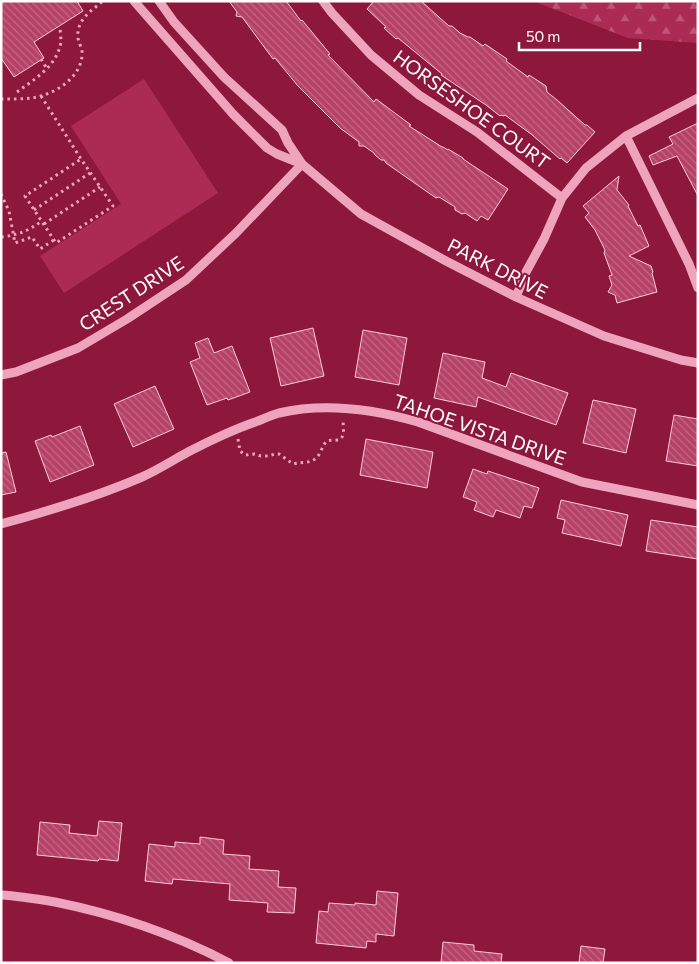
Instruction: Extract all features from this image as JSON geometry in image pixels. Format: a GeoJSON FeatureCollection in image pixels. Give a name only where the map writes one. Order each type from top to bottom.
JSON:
{"type":"FeatureCollection","features":[{"type":"Feature","properties":{"kind":"street","name":"PARK DRIVE"},"geometry":{"type":"LineString","coordinates":[[134,1],[233,114],[267,148],[276,154],[302,164]]}},
{"type":"Feature","properties":{"kind":"street","name":"PARK DRIVE"},"geometry":{"type":"LineString","coordinates":[[159,1],[174,22],[224,77],[282,130],[302,164],[361,214],[516,297],[604,336],[681,360],[698,363]]}},
{"type":"Feature","properties":{"kind":"street","name":"HORSESHOE COURT"},"geometry":{"type":"LineString","coordinates":[[323,1],[371,55],[419,95],[478,132],[562,198]]}},
{"type":"Feature","properties":{"kind":"street"},"geometry":{"type":"LineString","coordinates":[[516,297],[562,198],[586,168],[626,136],[698,98]]}},
{"type":"Feature","properties":{"kind":"street"},"geometry":{"type":"LineString","coordinates":[[626,136],[689,264],[698,288]]}},
{"type":"Feature","properties":{"kind":"street","name":"CREST DRIVE"},"geometry":{"type":"LineString","coordinates":[[1,375],[16,372],[78,348],[127,320],[186,280],[302,164]]}},
{"type":"Feature","properties":{"kind":"street","name":"TAHOE VISTA DRIVE"},"geometry":{"type":"LineString","coordinates":[[1,524],[98,495],[144,476],[235,429],[278,413],[323,407],[368,410],[392,414],[582,482],[698,505]]}},
{"type":"Feature","properties":{"kind":"street"},"geometry":{"type":"LineString","coordinates":[[1,895],[41,900],[106,914],[176,938],[224,961]]}},
{"type":"Feature","properties":{"kind":"path"},"geometry":{"type":"LineString","coordinates":[[1,99],[41,96],[56,90],[67,82],[75,74],[83,55],[78,32],[80,23],[103,1]]}},
{"type":"Feature","properties":{"kind":"path"},"geometry":{"type":"LineString","coordinates":[[18,92],[47,69],[56,56],[61,41],[60,26]]}},
{"type":"Feature","properties":{"kind":"path"},"geometry":{"type":"LineString","coordinates":[[41,59],[47,69]]}},
{"type":"Feature","properties":{"kind":"path"},"geometry":{"type":"LineString","coordinates":[[41,96],[113,206],[56,243],[25,196],[81,159]]}},
{"type":"Feature","properties":{"kind":"path"},"geometry":{"type":"LineString","coordinates":[[34,210],[90,173]]}},
{"type":"Feature","properties":{"kind":"path"},"geometry":{"type":"LineString","coordinates":[[1,237],[30,230],[100,187]]}},
{"type":"Feature","properties":{"kind":"path"},"geometry":{"type":"LineString","coordinates":[[1,194],[9,211],[15,243],[32,237],[40,249],[54,240]]}},
{"type":"Feature","properties":{"kind":"path"},"geometry":{"type":"LineString","coordinates":[[235,429],[240,451],[245,455],[268,456],[279,454],[293,464],[305,461],[310,462],[319,455],[327,441],[338,440],[344,434],[342,408]]}},
{"type":"Feature","properties":{"kind":"green space"},"geometry":{"type":"Polygon","coordinates":[[[533,1],[698,1],[698,43],[628,38],[533,1]]]}},
{"type":"Feature","properties":{"kind":"green space"},"geometry":{"type":"Polygon","coordinates":[[[144,79],[218,193],[64,293],[40,256],[121,204],[71,126],[144,79]]]}},
{"type":"Feature","properties":{"kind":"building"},"geometry":{"type":"Polygon","coordinates":[[[1,1],[77,1],[83,11],[34,42],[44,58],[14,77],[1,58],[1,1]]]}},
{"type":"Feature","properties":{"kind":"building"},"geometry":{"type":"Polygon","coordinates":[[[229,1],[286,1],[330,54],[328,55],[374,102],[376,99],[411,125],[409,126],[463,158],[508,189],[488,220],[481,216],[477,221],[465,213],[462,214],[455,210],[455,207],[439,197],[436,198],[364,146],[359,146],[359,142],[340,128],[298,86],[275,58],[273,59],[242,17],[236,16],[237,12],[229,1]]]}},
{"type":"Feature","properties":{"kind":"building"},"geometry":{"type":"Polygon","coordinates":[[[374,1],[421,1],[449,26],[452,26],[460,33],[483,46],[485,44],[528,77],[529,75],[546,86],[547,92],[595,132],[567,163],[560,159],[531,134],[505,115],[500,116],[441,75],[398,38],[396,39],[367,9],[374,1]]]}},
{"type":"Feature","properties":{"kind":"building"},"geometry":{"type":"Polygon","coordinates":[[[698,123],[698,196],[677,156],[653,165],[649,156],[673,144],[669,137],[698,123]]]}},
{"type":"Feature","properties":{"kind":"building"},"geometry":{"type":"Polygon","coordinates":[[[619,176],[617,190],[629,205],[649,246],[629,256],[651,266],[657,292],[617,303],[615,295],[608,292],[612,285],[609,276],[612,275],[604,253],[605,250],[595,230],[585,217],[589,213],[583,206],[619,176]]]}},
{"type":"Feature","properties":{"kind":"building"},"geometry":{"type":"Polygon","coordinates":[[[313,328],[324,376],[281,386],[270,338],[313,328]]]}},
{"type":"Feature","properties":{"kind":"building"},"geometry":{"type":"Polygon","coordinates":[[[363,330],[407,338],[399,385],[355,377],[363,330]]]}},
{"type":"Feature","properties":{"kind":"building"},"geometry":{"type":"Polygon","coordinates":[[[208,338],[214,353],[232,346],[250,392],[207,405],[190,362],[200,358],[195,343],[208,338]]]}},
{"type":"Feature","properties":{"kind":"building"},"geometry":{"type":"Polygon","coordinates":[[[443,353],[485,362],[482,378],[506,387],[511,373],[568,393],[556,425],[478,397],[476,407],[434,398],[443,353]]]}},
{"type":"Feature","properties":{"kind":"building"},"geometry":{"type":"Polygon","coordinates":[[[155,386],[174,429],[133,447],[114,404],[155,386]]]}},
{"type":"Feature","properties":{"kind":"building"},"geometry":{"type":"Polygon","coordinates":[[[593,400],[636,409],[626,453],[583,443],[593,400]]]}},
{"type":"Feature","properties":{"kind":"building"},"geometry":{"type":"Polygon","coordinates":[[[674,415],[698,419],[698,466],[666,461],[674,415]]]}},
{"type":"Feature","properties":{"kind":"building"},"geometry":{"type":"Polygon","coordinates":[[[80,426],[94,465],[50,482],[35,441],[51,435],[52,437],[80,426]]]}},
{"type":"Feature","properties":{"kind":"building"},"geometry":{"type":"Polygon","coordinates":[[[366,439],[433,452],[427,488],[360,475],[366,439]]]}},
{"type":"Feature","properties":{"kind":"building"},"geometry":{"type":"Polygon","coordinates":[[[6,452],[16,492],[1,495],[1,453],[6,452]]]}},
{"type":"Feature","properties":{"kind":"building"},"geometry":{"type":"Polygon","coordinates":[[[473,469],[487,474],[488,471],[539,488],[532,508],[524,506],[520,518],[496,510],[493,517],[474,510],[477,502],[463,497],[473,469]]]}},
{"type":"Feature","properties":{"kind":"building"},"geometry":{"type":"Polygon","coordinates":[[[561,500],[628,515],[621,546],[562,533],[565,520],[557,518],[561,500]]]}},
{"type":"Feature","properties":{"kind":"building"},"geometry":{"type":"Polygon","coordinates":[[[651,520],[698,527],[698,559],[646,551],[651,520]]]}},
{"type":"Feature","properties":{"kind":"building"},"geometry":{"type":"Polygon","coordinates":[[[99,821],[122,823],[118,861],[37,855],[40,822],[70,825],[69,833],[97,836],[99,821]]]}},
{"type":"Feature","properties":{"kind":"building"},"geometry":{"type":"Polygon","coordinates":[[[200,837],[224,840],[223,854],[250,856],[249,869],[279,871],[278,887],[296,888],[294,913],[267,912],[268,903],[229,900],[230,884],[173,879],[172,884],[145,881],[149,844],[175,847],[175,842],[200,844],[200,837]]]}},
{"type":"Feature","properties":{"kind":"building"},"geometry":{"type":"Polygon","coordinates":[[[377,891],[398,893],[394,936],[376,934],[376,942],[367,941],[366,948],[316,943],[319,911],[328,912],[329,903],[376,905],[377,891]]]}},
{"type":"Feature","properties":{"kind":"building"},"geometry":{"type":"Polygon","coordinates":[[[443,942],[474,945],[474,951],[502,954],[501,963],[441,963],[443,942]]]}},
{"type":"Feature","properties":{"kind":"building"},"geometry":{"type":"Polygon","coordinates":[[[581,946],[605,949],[603,963],[579,963],[581,946]]]}}]}
